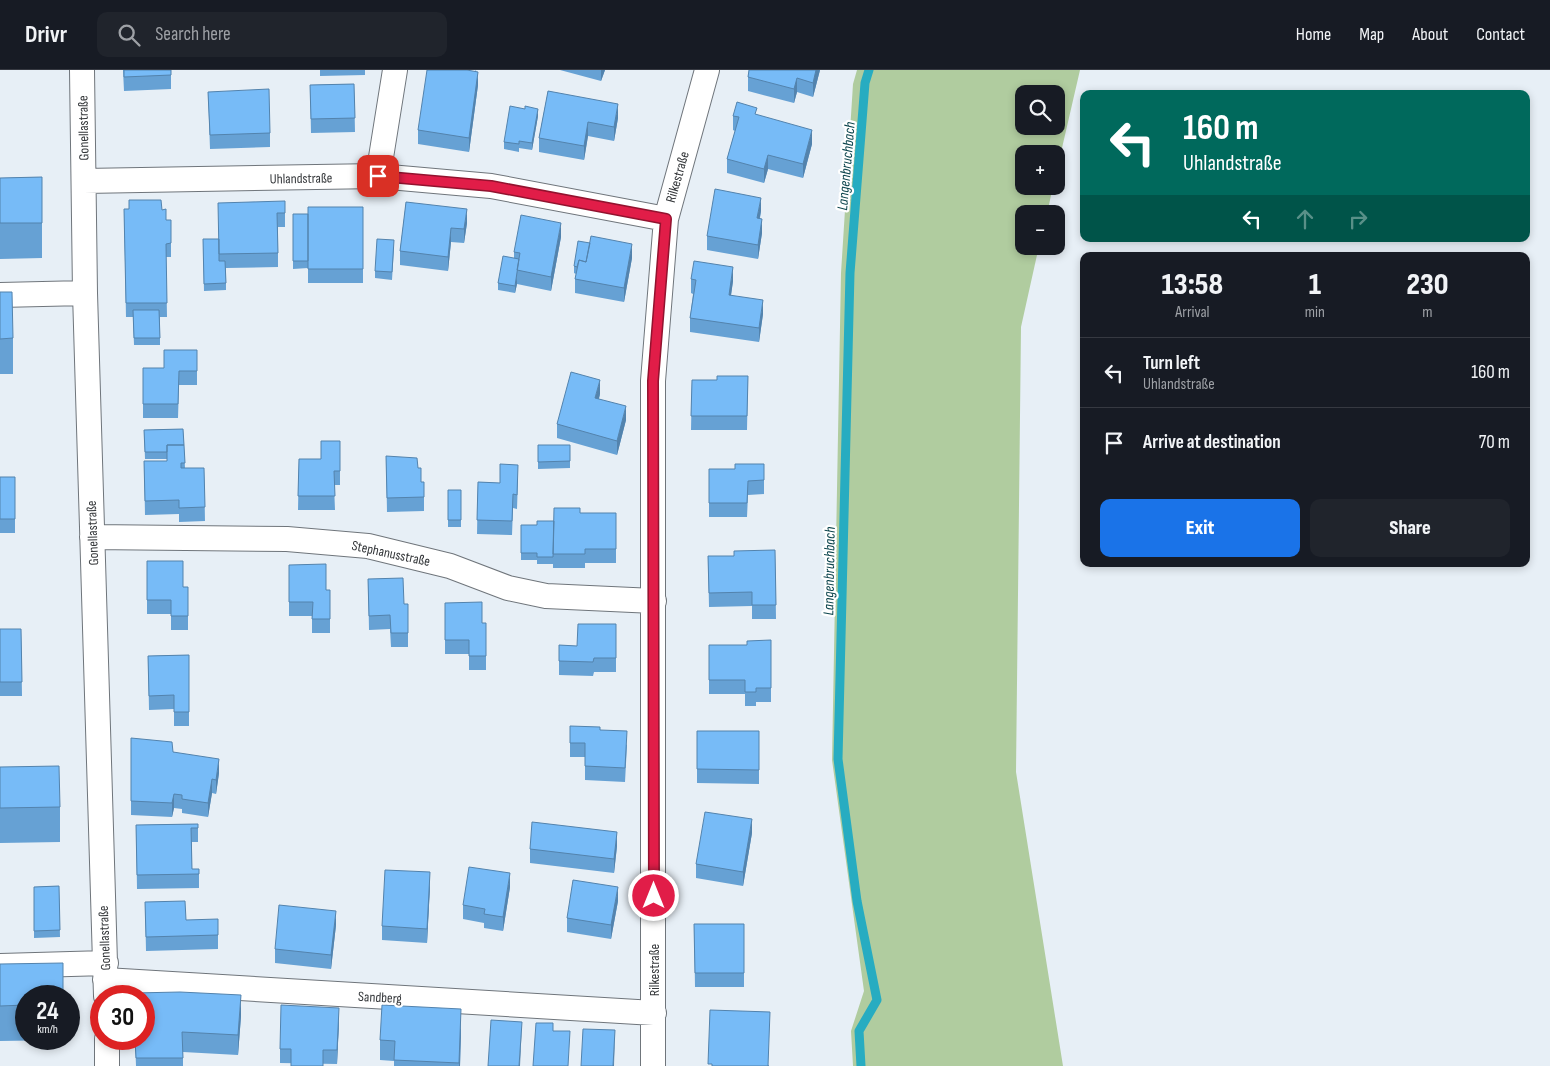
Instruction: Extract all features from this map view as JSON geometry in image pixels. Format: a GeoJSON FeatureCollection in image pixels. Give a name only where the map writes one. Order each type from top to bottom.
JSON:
{"type":"FeatureCollection","features":[{"type":"Feature","properties":{"kind":"street","name":"Gonellastraße"},"geometry":{"type":"LineString","coordinates":[[82,70],[85,293],[106,980]]}},
{"type":"Feature","properties":{"kind":"street"},"geometry":{"type":"LineString","coordinates":[[378,176],[395,70]]}},
{"type":"Feature","properties":{"kind":"street","name":"Rilkestraße"},"geometry":{"type":"LineString","coordinates":[[654,1066],[653,381],[666,219],[707,70]]}},
{"type":"Feature","properties":{"kind":"street","name":"Uhlandstraße"},"geometry":{"type":"LineString","coordinates":[[84,181],[378,176],[491,186],[666,219]]}},
{"type":"Feature","properties":{"kind":"street"},"geometry":{"type":"LineString","coordinates":[[0,295],[85,293]]}},
{"type":"Feature","properties":{"kind":"street","name":"Stephanusstraße"},"geometry":{"type":"LineString","coordinates":[[92,537],[287,539],[368,546],[450,566],[508,588],[546,596],[654,601]]}},
{"type":"Feature","properties":{"kind":"street","name":"Sandberg"},"geometry":{"type":"LineString","coordinates":[[0,966],[106,980],[654,1014]]}},
{"type":"Feature","properties":{"kind":"street"},"geometry":{"type":"LineString","coordinates":[[107,1050],[107,1066]]}},
{"type":"Feature","properties":{"kind":"green space"},"geometry":{"type":"Polygon","coordinates":[[[857,70],[1080,70],[1065,135],[1063,145],[1015,145],[1015,195],[1051,195],[1049,205],[1015,205],[1015,255],[1037,255],[1021,327],[1016,772],[1063,1066],[853,1066],[851,1031],[864,991],[832,760],[841,273],[853,84],[857,70]]]}},
{"type":"Feature","properties":{"kind":"building"},"geometry":{"type":"Polygon","coordinates":[[[124,70],[171,70],[171,75],[124,77],[124,70]]]}},
{"type":"Feature","properties":{"kind":"building"},"geometry":{"type":"Polygon","coordinates":[[[427,70],[467,70],[478,72],[469,138],[418,130],[427,70]]]}},
{"type":"Feature","properties":{"kind":"building"},"geometry":{"type":"Polygon","coordinates":[[[749,70],[816,70],[813,83],[797,78],[794,89],[748,77],[749,70]]]}},
{"type":"Feature","properties":{"kind":"building"},"geometry":{"type":"Polygon","coordinates":[[[354,84],[355,118],[311,119],[310,85],[354,84]]]}},
{"type":"Feature","properties":{"kind":"building"},"geometry":{"type":"Polygon","coordinates":[[[269,89],[270,133],[210,135],[208,92],[269,89]]]}},
{"type":"Feature","properties":{"kind":"building"},"geometry":{"type":"Polygon","coordinates":[[[548,91],[618,104],[614,127],[588,122],[584,146],[539,138],[548,91]]]}},
{"type":"Feature","properties":{"kind":"building"},"geometry":{"type":"Polygon","coordinates":[[[737,102],[757,108],[755,114],[812,130],[803,164],[768,155],[764,169],[727,159],[739,117],[733,116],[737,102]]]}},
{"type":"Feature","properties":{"kind":"building"},"geometry":{"type":"Polygon","coordinates":[[[510,106],[525,109],[525,106],[538,109],[532,143],[519,141],[519,144],[504,142],[510,106]]]}},
{"type":"Feature","properties":{"kind":"building"},"geometry":{"type":"Polygon","coordinates":[[[42,177],[42,223],[0,223],[0,178],[42,177]]]}},
{"type":"Feature","properties":{"kind":"building"},"geometry":{"type":"Polygon","coordinates":[[[715,189],[761,198],[757,218],[762,219],[758,245],[707,236],[715,189]]]}},
{"type":"Feature","properties":{"kind":"building"},"geometry":{"type":"Polygon","coordinates":[[[129,200],[161,200],[162,210],[166,209],[166,220],[171,220],[171,243],[166,244],[167,303],[126,303],[124,209],[129,209],[129,200]]]}},
{"type":"Feature","properties":{"kind":"building"},"geometry":{"type":"Polygon","coordinates":[[[285,201],[285,213],[277,213],[278,253],[219,254],[218,203],[285,201]]]}},
{"type":"Feature","properties":{"kind":"building"},"geometry":{"type":"Polygon","coordinates":[[[406,202],[467,209],[464,229],[451,228],[448,257],[400,251],[406,202]]]}},
{"type":"Feature","properties":{"kind":"building"},"geometry":{"type":"Polygon","coordinates":[[[308,207],[363,207],[363,269],[308,269],[308,207]]]}},
{"type":"Feature","properties":{"kind":"building"},"geometry":{"type":"Polygon","coordinates":[[[293,214],[308,214],[308,261],[293,261],[293,214]]]}},
{"type":"Feature","properties":{"kind":"building"},"geometry":{"type":"Polygon","coordinates":[[[521,215],[561,223],[551,277],[517,270],[520,253],[514,252],[521,215]]]}},
{"type":"Feature","properties":{"kind":"building"},"geometry":{"type":"Polygon","coordinates":[[[591,236],[632,244],[624,288],[575,279],[579,260],[586,262],[591,236]]]}},
{"type":"Feature","properties":{"kind":"building"},"geometry":{"type":"Polygon","coordinates":[[[203,239],[219,239],[219,261],[225,261],[226,283],[204,284],[203,239]]]}},
{"type":"Feature","properties":{"kind":"building"},"geometry":{"type":"Polygon","coordinates":[[[377,239],[394,240],[392,272],[375,271],[377,239]]]}},
{"type":"Feature","properties":{"kind":"building"},"geometry":{"type":"Polygon","coordinates":[[[578,241],[590,243],[586,262],[579,260],[577,267],[574,266],[578,241]]]}},
{"type":"Feature","properties":{"kind":"building"},"geometry":{"type":"Polygon","coordinates":[[[503,256],[519,259],[515,286],[498,283],[503,256]]]}},
{"type":"Feature","properties":{"kind":"building"},"geometry":{"type":"Polygon","coordinates":[[[694,261],[733,267],[729,295],[763,300],[759,328],[690,318],[696,280],[691,279],[694,261]]]}},
{"type":"Feature","properties":{"kind":"building"},"geometry":{"type":"Polygon","coordinates":[[[0,292],[12,292],[13,338],[0,339],[0,292]]]}},
{"type":"Feature","properties":{"kind":"building"},"geometry":{"type":"Polygon","coordinates":[[[133,310],[159,310],[160,338],[134,338],[133,310]]]}},
{"type":"Feature","properties":{"kind":"building"},"geometry":{"type":"Polygon","coordinates":[[[164,350],[197,350],[197,371],[179,371],[178,404],[143,404],[143,368],[164,368],[164,350]]]}},
{"type":"Feature","properties":{"kind":"building"},"geometry":{"type":"Polygon","coordinates":[[[571,372],[600,380],[595,398],[626,406],[617,441],[557,424],[571,372]]]}},
{"type":"Feature","properties":{"kind":"building"},"geometry":{"type":"Polygon","coordinates":[[[717,376],[748,376],[747,416],[691,416],[692,380],[717,380],[717,376]]]}},
{"type":"Feature","properties":{"kind":"building"},"geometry":{"type":"Polygon","coordinates":[[[183,429],[184,445],[167,445],[167,452],[145,452],[144,430],[183,429]]]}},
{"type":"Feature","properties":{"kind":"building"},"geometry":{"type":"Polygon","coordinates":[[[321,441],[340,441],[340,471],[334,471],[335,496],[298,496],[299,459],[321,459],[321,441]]]}},
{"type":"Feature","properties":{"kind":"building"},"geometry":{"type":"Polygon","coordinates":[[[167,445],[184,445],[185,463],[181,463],[181,468],[204,468],[205,507],[179,508],[179,500],[145,501],[144,461],[167,461],[167,445]]]}},
{"type":"Feature","properties":{"kind":"building"},"geometry":{"type":"Polygon","coordinates":[[[538,445],[570,445],[570,461],[538,462],[538,445]]]}},
{"type":"Feature","properties":{"kind":"building"},"geometry":{"type":"Polygon","coordinates":[[[386,456],[417,458],[418,468],[421,468],[421,482],[424,482],[424,497],[387,498],[386,456]]]}},
{"type":"Feature","properties":{"kind":"building"},"geometry":{"type":"Polygon","coordinates":[[[500,464],[518,465],[517,495],[513,494],[512,521],[477,520],[478,482],[500,483],[500,464]]]}},
{"type":"Feature","properties":{"kind":"building"},"geometry":{"type":"Polygon","coordinates":[[[735,464],[764,464],[764,480],[748,481],[747,503],[709,503],[709,469],[735,469],[735,464]]]}},
{"type":"Feature","properties":{"kind":"building"},"geometry":{"type":"Polygon","coordinates":[[[0,477],[15,477],[15,519],[0,519],[0,477]]]}},
{"type":"Feature","properties":{"kind":"building"},"geometry":{"type":"Polygon","coordinates":[[[448,490],[461,490],[461,520],[448,520],[448,490]]]}},
{"type":"Feature","properties":{"kind":"building"},"geometry":{"type":"Polygon","coordinates":[[[554,508],[580,508],[580,513],[616,513],[616,549],[585,549],[585,554],[553,554],[554,508]]]}},
{"type":"Feature","properties":{"kind":"building"},"geometry":{"type":"Polygon","coordinates":[[[537,521],[554,521],[553,557],[537,557],[537,553],[521,553],[521,525],[537,525],[537,521]]]}},
{"type":"Feature","properties":{"kind":"building"},"geometry":{"type":"Polygon","coordinates":[[[775,550],[776,605],[752,605],[752,592],[709,593],[708,556],[734,556],[734,551],[775,550]]]}},
{"type":"Feature","properties":{"kind":"building"},"geometry":{"type":"Polygon","coordinates":[[[147,561],[183,561],[183,587],[188,587],[188,616],[171,616],[171,600],[147,600],[147,561]]]}},
{"type":"Feature","properties":{"kind":"building"},"geometry":{"type":"Polygon","coordinates":[[[326,564],[326,590],[330,590],[330,619],[312,619],[313,602],[289,602],[289,565],[326,564]]]}},
{"type":"Feature","properties":{"kind":"building"},"geometry":{"type":"Polygon","coordinates":[[[403,578],[404,604],[408,604],[408,633],[391,633],[390,615],[369,616],[368,579],[403,578]]]}},
{"type":"Feature","properties":{"kind":"building"},"geometry":{"type":"Polygon","coordinates":[[[482,602],[482,623],[486,623],[486,656],[469,656],[469,640],[445,640],[445,603],[482,602]]]}},
{"type":"Feature","properties":{"kind":"building"},"geometry":{"type":"Polygon","coordinates":[[[578,624],[616,624],[616,658],[594,658],[593,662],[559,661],[559,645],[577,646],[578,624]]]}},
{"type":"Feature","properties":{"kind":"building"},"geometry":{"type":"Polygon","coordinates":[[[0,629],[21,629],[22,682],[0,682],[0,629]]]}},
{"type":"Feature","properties":{"kind":"building"},"geometry":{"type":"Polygon","coordinates":[[[771,640],[771,688],[756,688],[756,692],[745,692],[745,680],[709,680],[709,645],[747,645],[747,641],[771,640]]]}},
{"type":"Feature","properties":{"kind":"building"},"geometry":{"type":"Polygon","coordinates":[[[189,655],[189,712],[174,712],[174,695],[149,696],[148,656],[189,655]]]}},
{"type":"Feature","properties":{"kind":"building"},"geometry":{"type":"Polygon","coordinates":[[[570,726],[600,727],[600,730],[627,731],[625,768],[585,766],[585,743],[570,743],[570,726]]]}},
{"type":"Feature","properties":{"kind":"building"},"geometry":{"type":"Polygon","coordinates":[[[697,731],[759,731],[759,770],[697,769],[697,731]]]}},
{"type":"Feature","properties":{"kind":"building"},"geometry":{"type":"Polygon","coordinates":[[[131,738],[172,742],[173,752],[219,759],[216,780],[212,779],[208,803],[182,799],[182,795],[174,794],[172,803],[131,801],[131,738]]]}},
{"type":"Feature","properties":{"kind":"building"},"geometry":{"type":"Polygon","coordinates":[[[59,766],[60,807],[0,808],[0,767],[59,766]]]}},
{"type":"Feature","properties":{"kind":"building"},"geometry":{"type":"Polygon","coordinates":[[[705,812],[752,819],[743,872],[696,864],[705,812]]]}},
{"type":"Feature","properties":{"kind":"building"},"geometry":{"type":"Polygon","coordinates":[[[532,822],[617,832],[614,859],[530,849],[532,822]]]}},
{"type":"Feature","properties":{"kind":"building"},"geometry":{"type":"Polygon","coordinates":[[[198,824],[198,828],[191,828],[192,869],[199,869],[199,874],[137,875],[136,825],[198,824]]]}},
{"type":"Feature","properties":{"kind":"building"},"geometry":{"type":"Polygon","coordinates":[[[469,867],[510,873],[503,917],[484,914],[485,909],[463,905],[469,867]]]}},
{"type":"Feature","properties":{"kind":"building"},"geometry":{"type":"Polygon","coordinates":[[[385,870],[430,872],[427,929],[382,926],[385,870]]]}},
{"type":"Feature","properties":{"kind":"building"},"geometry":{"type":"Polygon","coordinates":[[[573,880],[618,887],[611,925],[567,918],[573,880]]]}},
{"type":"Feature","properties":{"kind":"building"},"geometry":{"type":"Polygon","coordinates":[[[59,886],[60,930],[34,931],[34,887],[59,886]]]}},
{"type":"Feature","properties":{"kind":"building"},"geometry":{"type":"Polygon","coordinates":[[[185,901],[186,920],[218,919],[218,935],[146,937],[145,902],[185,901]]]}},
{"type":"Feature","properties":{"kind":"building"},"geometry":{"type":"Polygon","coordinates":[[[279,905],[336,911],[331,955],[275,949],[279,905]]]}},
{"type":"Feature","properties":{"kind":"building"},"geometry":{"type":"Polygon","coordinates":[[[694,924],[744,924],[744,973],[695,973],[694,924]]]}},
{"type":"Feature","properties":{"kind":"building"},"geometry":{"type":"Polygon","coordinates":[[[63,963],[63,985],[15,985],[15,1005],[0,1006],[0,964],[63,963]]]}},
{"type":"Feature","properties":{"kind":"building"},"geometry":{"type":"Polygon","coordinates":[[[155,993],[241,995],[238,1035],[182,1032],[183,1058],[136,1058],[136,1050],[155,1050],[155,993]]]}},
{"type":"Feature","properties":{"kind":"building"},"geometry":{"type":"Polygon","coordinates":[[[281,1005],[339,1008],[337,1050],[323,1050],[323,1066],[291,1066],[291,1049],[280,1049],[281,1005]]]}},
{"type":"Feature","properties":{"kind":"building"},"geometry":{"type":"Polygon","coordinates":[[[382,1005],[461,1009],[459,1063],[394,1060],[395,1041],[380,1040],[382,1005]]]}},
{"type":"Feature","properties":{"kind":"building"},"geometry":{"type":"Polygon","coordinates":[[[710,1010],[770,1012],[768,1066],[712,1066],[712,1064],[708,1064],[710,1010]]]}},
{"type":"Feature","properties":{"kind":"building"},"geometry":{"type":"Polygon","coordinates":[[[491,1020],[522,1022],[519,1066],[488,1066],[491,1020]]]}},
{"type":"Feature","properties":{"kind":"building"},"geometry":{"type":"Polygon","coordinates":[[[536,1023],[553,1023],[553,1031],[570,1031],[568,1066],[533,1066],[536,1023]]]}},
{"type":"Feature","properties":{"kind":"building"},"geometry":{"type":"Polygon","coordinates":[[[583,1029],[615,1030],[613,1066],[581,1066],[583,1029]]]}},
{"type":"Feature","properties":{"kind":"waterway","name":"Langenbruchbach"},"geometry":{"type":"LineString","coordinates":[[861,1066],[859,1031],[877,1000],[857,901],[838,759],[850,273],[865,83],[869,70]]}},
{"type":"Feature","properties":{"kind":"route"},"geometry":{"type":"LineString","coordinates":[[378,176],[491,186],[666,219],[653,381],[654,896]]}}]}
